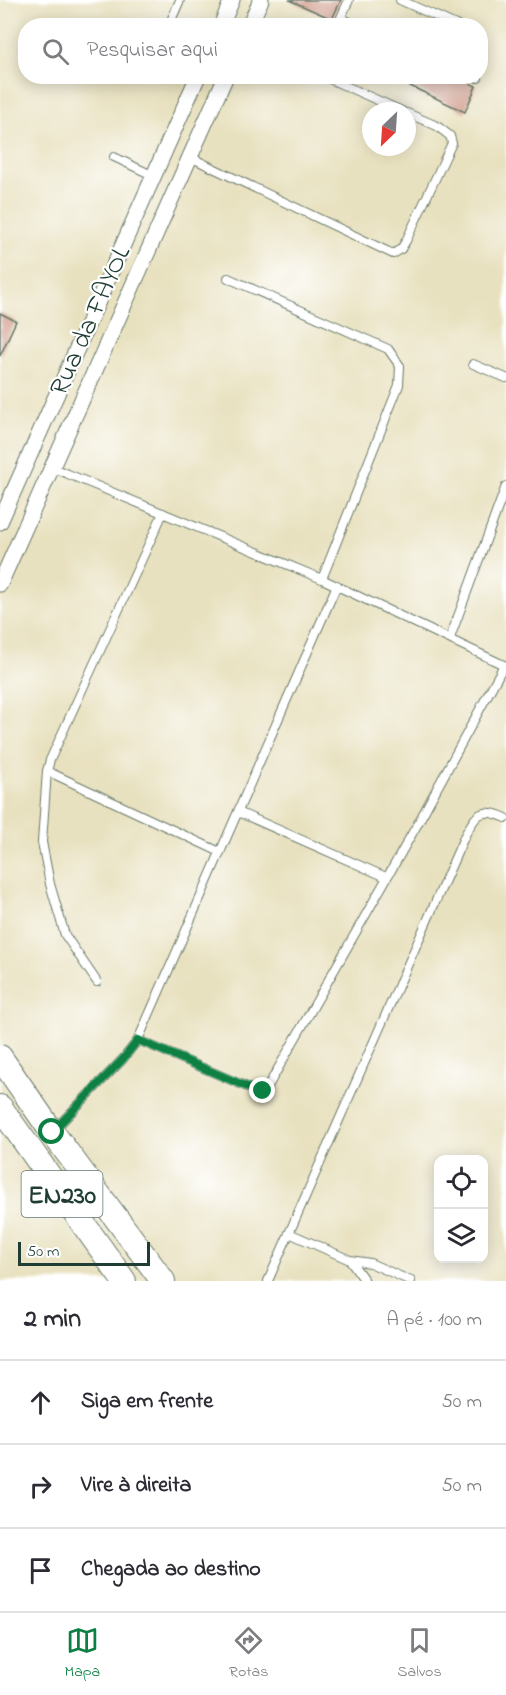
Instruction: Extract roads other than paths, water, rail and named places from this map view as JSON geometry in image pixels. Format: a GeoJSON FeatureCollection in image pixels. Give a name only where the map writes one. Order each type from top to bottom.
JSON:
{"type":"FeatureCollection","features":[{"type":"Feature","properties":{"kind":"highway","name":"EN230"},"geometry":{"type":"LineString","coordinates":[[0,1058],[163,1281]]}},
{"type":"Feature","properties":{"kind":"highway","name":"EN230"},"geometry":{"type":"LineString","coordinates":[[0,1107],[124,1281]]}},
{"type":"Feature","properties":{"kind":"street"},"geometry":{"type":"LineString","coordinates":[[224,18],[232,0]]}},
{"type":"Feature","properties":{"kind":"street"},"geometry":{"type":"LineString","coordinates":[[253,18],[261,0]]}},
{"type":"Feature","properties":{"kind":"street","name":"Rua da FAYOL"},"geometry":{"type":"LineString","coordinates":[[0,522],[194,84]]}},
{"type":"Feature","properties":{"kind":"street","name":"Rua da FAYOL"},"geometry":{"type":"LineString","coordinates":[[0,584],[222,84]]}},
{"type":"Feature","properties":{"kind":"lane"},"geometry":{"type":"LineString","coordinates":[[172,18],[180,0]]}},
{"type":"Feature","properties":{"kind":"lane"},"geometry":{"type":"LineString","coordinates":[[341,18],[349,0]]}},
{"type":"Feature","properties":{"kind":"lane"},"geometry":{"type":"LineString","coordinates":[[400,0],[440,18]]}},
{"type":"Feature","properties":{"kind":"lane"},"geometry":{"type":"LineString","coordinates":[[341,84],[382,102]]}},
{"type":"Feature","properties":{"kind":"lane"},"geometry":{"type":"LineString","coordinates":[[190,157],[393,254],[401,249],[406,241],[452,143],[450,135],[437,126],[416,117]]}},
{"type":"Feature","properties":{"kind":"lane"},"geometry":{"type":"LineString","coordinates":[[114,157],[154,176]]}},
{"type":"Feature","properties":{"kind":"lane"},"geometry":{"type":"LineString","coordinates":[[228,278],[388,349],[400,366],[399,385],[322,579]]}},
{"type":"Feature","properties":{"kind":"lane"},"geometry":{"type":"LineString","coordinates":[[473,364],[506,378]]}},
{"type":"Feature","properties":{"kind":"lane"},"geometry":{"type":"LineString","coordinates":[[51,467],[337,585],[505,665],[417,825],[270,1083],[263,1091],[259,1092],[138,1040]]}},
{"type":"Feature","properties":{"kind":"lane"},"geometry":{"type":"LineString","coordinates":[[450,638],[506,486]]}},
{"type":"Feature","properties":{"kind":"lane"},"geometry":{"type":"LineString","coordinates":[[97,982],[65,935],[50,884],[42,842],[47,771],[163,513]]}},
{"type":"Feature","properties":{"kind":"lane"},"geometry":{"type":"LineString","coordinates":[[52,1132],[123,1059],[138,1040],[337,585]]}},
{"type":"Feature","properties":{"kind":"lane"},"geometry":{"type":"LineString","coordinates":[[47,771],[220,852]]}},
{"type":"Feature","properties":{"kind":"lane"},"geometry":{"type":"LineString","coordinates":[[238,812],[386,877]]}},
{"type":"Feature","properties":{"kind":"lane"},"geometry":{"type":"LineString","coordinates":[[268,1281],[465,835],[475,817],[483,812],[490,812],[506,819]]}},
{"type":"Feature","properties":{"kind":"lane"},"geometry":{"type":"LineString","coordinates":[[289,1233],[350,1260],[370,1263],[411,1281]]}},
{"type":"Feature","properties":{"kind":"lane"},"geometry":{"type":"LineString","coordinates":[[350,1260],[365,1281]]}}]}
